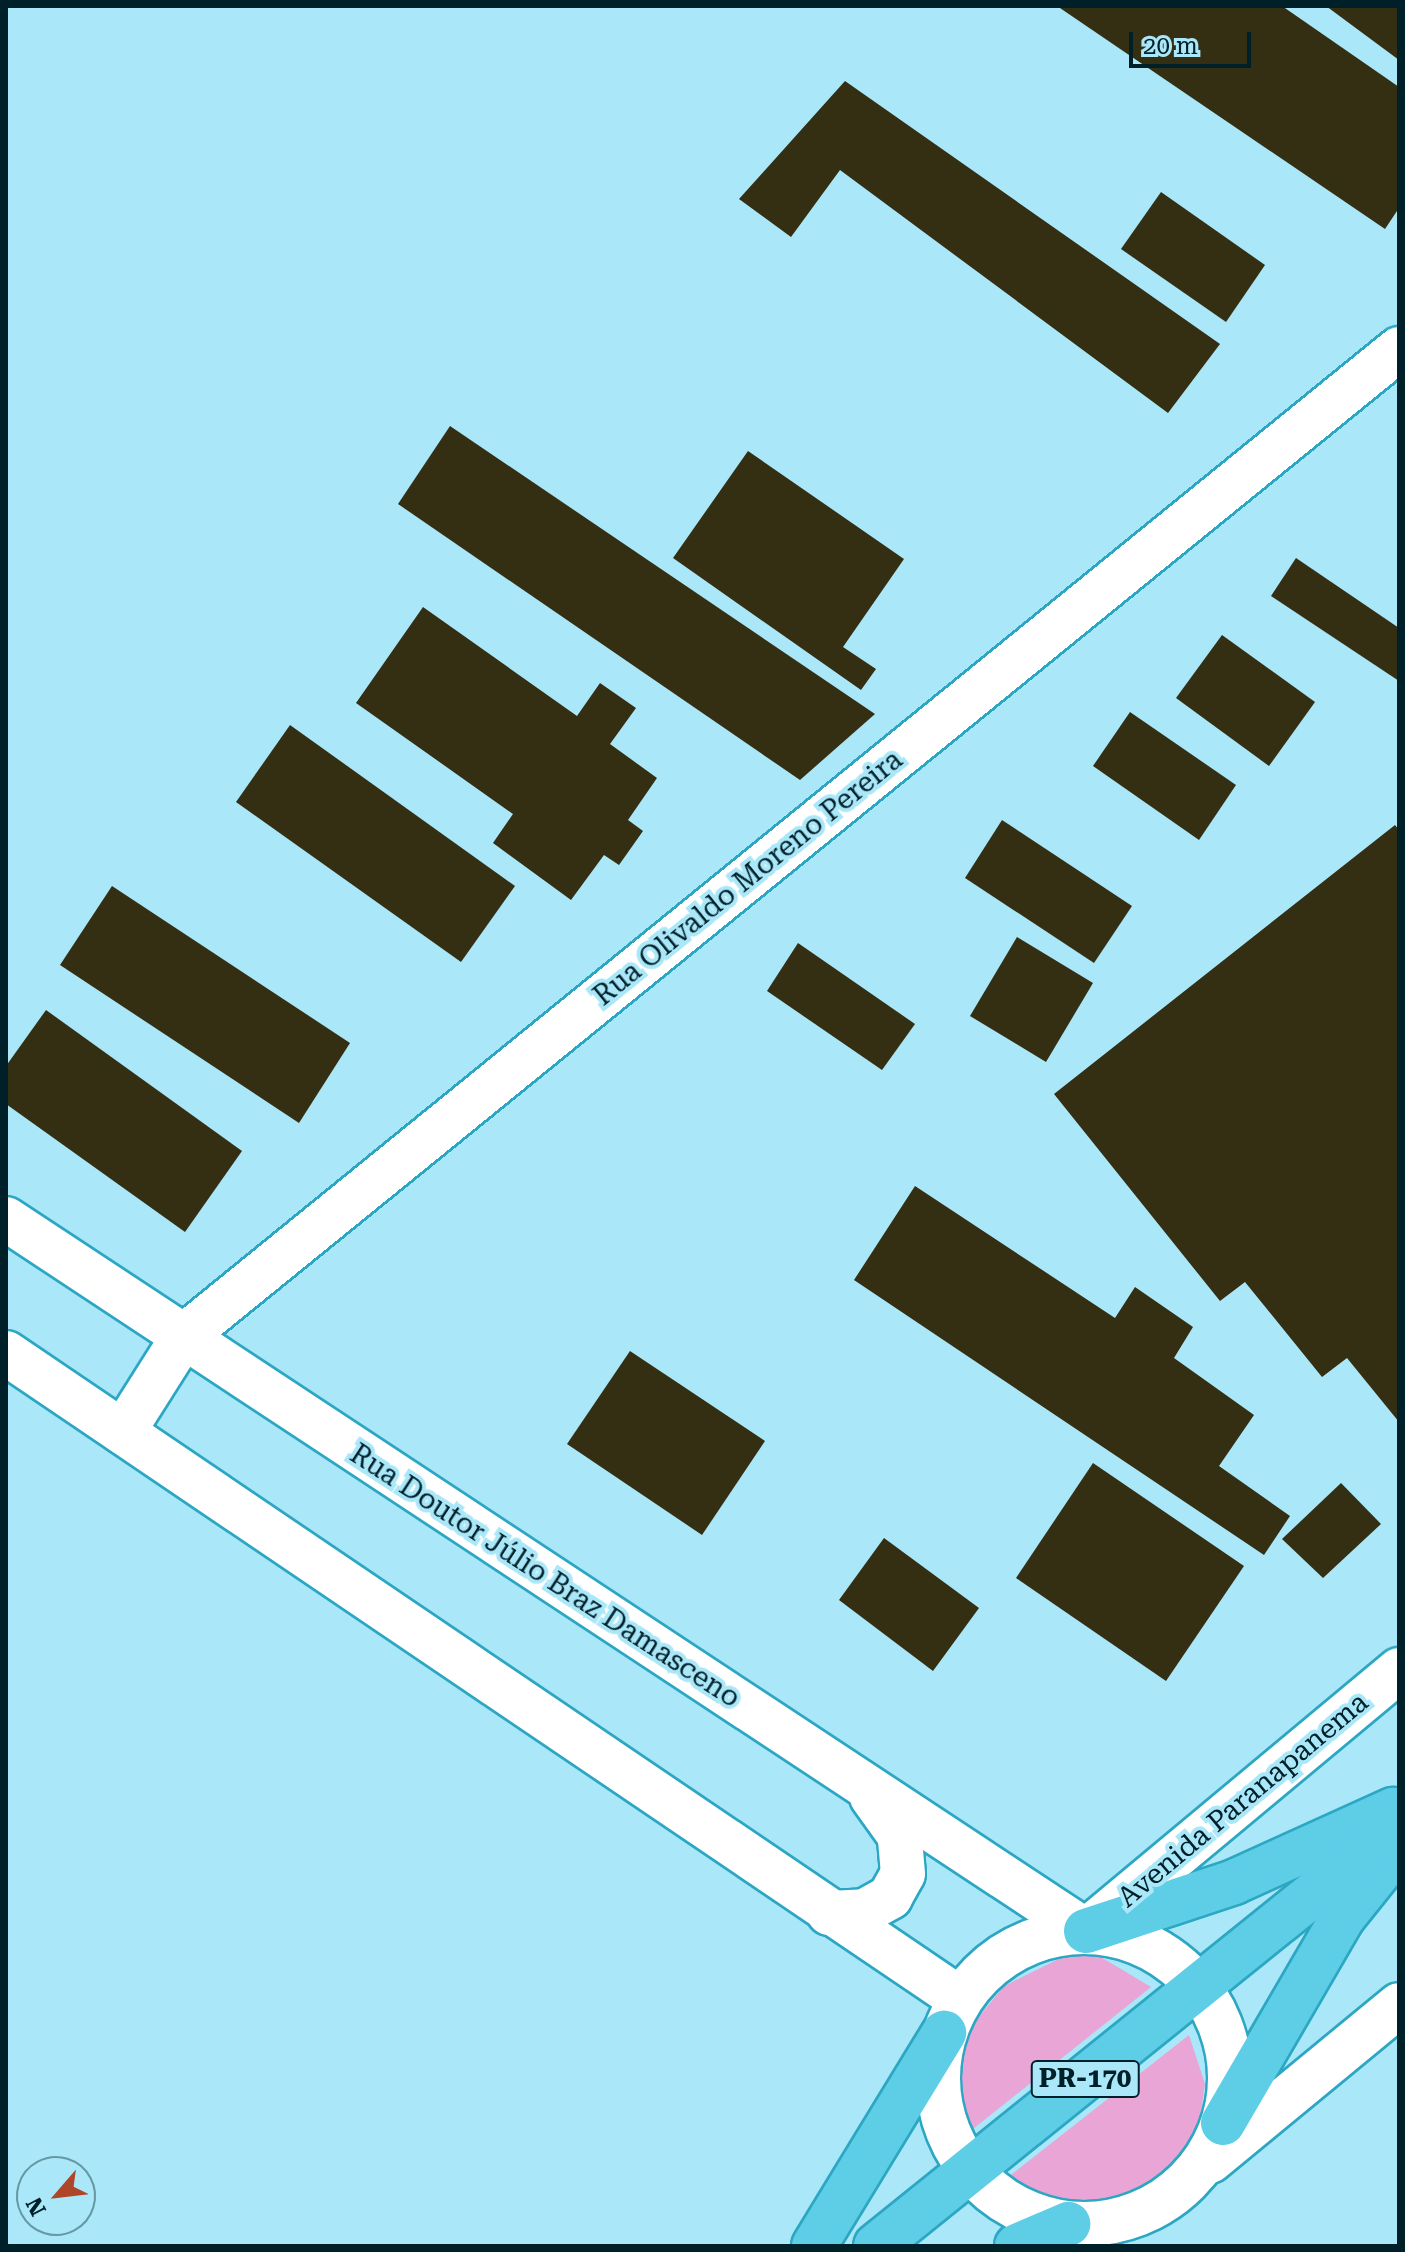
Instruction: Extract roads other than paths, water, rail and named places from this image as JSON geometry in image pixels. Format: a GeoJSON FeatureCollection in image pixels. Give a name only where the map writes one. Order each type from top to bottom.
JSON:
{"type":"FeatureCollection","features":[{"type":"Feature","properties":{"kind":"highway"},"geometry":{"type":"LineString","coordinates":[[1086,1931],[1234,1882],[1399,1807]]}},
{"type":"Feature","properties":{"kind":"highway","name":"PR-170"},"geometry":{"type":"LineString","coordinates":[[876,2246],[1399,1825]]}},
{"type":"Feature","properties":{"kind":"highway"},"geometry":{"type":"LineString","coordinates":[[1223,2123],[1343,1917],[1399,1847]]}},
{"type":"Feature","properties":{"kind":"highway"},"geometry":{"type":"LineString","coordinates":[[814,2246],[952,2016]]}},
{"type":"Feature","properties":{"kind":"highway"},"geometry":{"type":"LineString","coordinates":[[1017,2246],[1055,2235]]}},
{"type":"Feature","properties":{"kind":"street","name":"Rua Olivaldo Moreno Pereira"},"geometry":{"type":"LineString","coordinates":[[123,1432],[183,1337],[1399,349]]}},
{"type":"Feature","properties":{"kind":"street","name":"Rua Doutor Júlio Braz Damasceno"},"geometry":{"type":"LineString","coordinates":[[6,1219],[1086,1931]]}},
{"type":"Feature","properties":{"kind":"street"},"geometry":{"type":"LineString","coordinates":[[6,1353],[829,1913],[952,2016]]}},
{"type":"Feature","properties":{"kind":"street","name":"Avenida Paranapanema"},"geometry":{"type":"LineString","coordinates":[[1086,1931],[1399,1670]]}},
{"type":"Feature","properties":{"kind":"street"},"geometry":{"type":"LineString","coordinates":[[829,1913],[865,1911],[890,1897],[903,1874],[900,1836],[862,1786]]}},
{"type":"Feature","properties":{"kind":"street"},"geometry":{"type":"LineString","coordinates":[[1196,2173],[1223,2123],[1230,2066],[1214,2011],[1198,1987],[1160,1952],[1086,1931],[1014,1948],[952,2016],[938,2061],[943,2118],[970,2170],[1014,2207],[1055,2235],[1125,2219],[1152,2208],[1196,2173],[1399,2005]]}}]}
